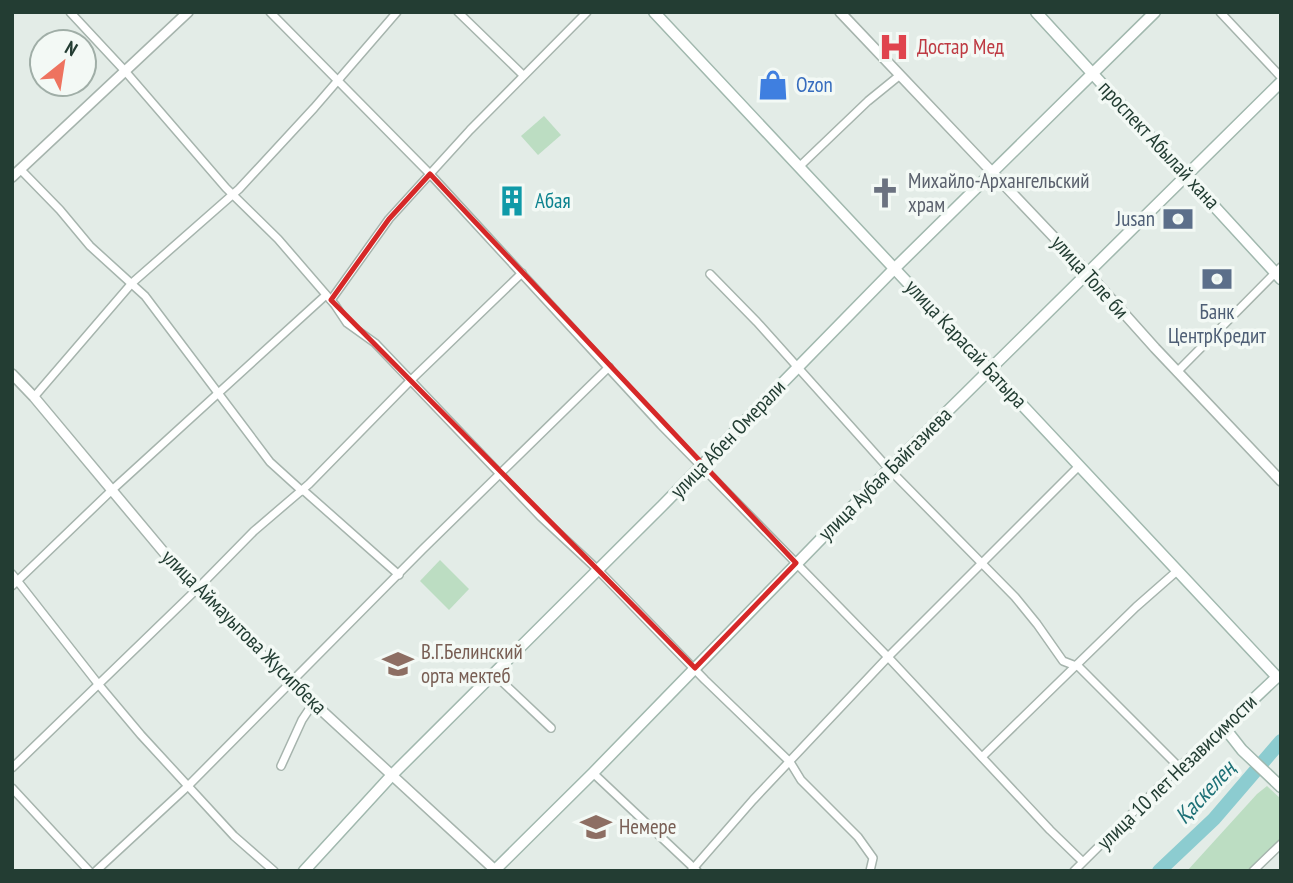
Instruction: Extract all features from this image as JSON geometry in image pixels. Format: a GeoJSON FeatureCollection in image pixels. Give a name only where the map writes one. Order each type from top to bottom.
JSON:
{"type":"FeatureCollection","features":[{"type":"Feature","properties":{"kind":"main road","name":"улица Карасай Батыра"},"geometry":{"type":"LineString","coordinates":[[654,12],[1177,571],[1279,675]]}},
{"type":"Feature","properties":{"kind":"main road","name":"проспект Абылай хана"},"geometry":{"type":"LineString","coordinates":[[1035,12],[1279,273]]}},
{"type":"Feature","properties":{"kind":"main road","name":"улица Абен Омерали"},"geometry":{"type":"LineString","coordinates":[[304,871],[392,775],[895,268],[1155,12]]}},
{"type":"Feature","properties":{"kind":"main road","name":"улица Аубая Байгазиева"},"geometry":{"type":"LineString","coordinates":[[495,871],[889,469],[1281,79]]}},
{"type":"Feature","properties":{"kind":"main road","name":"улица 10 лет Независимости"},"geometry":{"type":"LineString","coordinates":[[1224,727],[1279,675]]}},
{"type":"Feature","properties":{"kind":"main road"},"geometry":{"type":"LineString","coordinates":[[1224,727],[1242,750],[1281,787]]}},
{"type":"Feature","properties":{"kind":"street"},"geometry":{"type":"LineString","coordinates":[[70,12],[232,194],[261,220],[347,323],[375,343],[541,517],[598,570],[790,762],[801,780],[864,844],[873,858],[871,869]]}},
{"type":"Feature","properties":{"kind":"street"},"geometry":{"type":"LineString","coordinates":[[188,12],[16,170],[61,210],[90,246],[145,296],[270,462],[399,575]]}},
{"type":"Feature","properties":{"kind":"street"},"geometry":{"type":"LineString","coordinates":[[270,12],[430,174],[609,368],[1082,862]]}},
{"type":"Feature","properties":{"kind":"street"},"geometry":{"type":"LineString","coordinates":[[34,397],[132,283],[239,189],[397,12]]}},
{"type":"Feature","properties":{"kind":"street"},"geometry":{"type":"LineString","coordinates":[[458,12],[523,75]]}},
{"type":"Feature","properties":{"kind":"street"},"geometry":{"type":"LineString","coordinates":[[16,583],[218,393],[328,298],[389,219],[523,75],[587,12]]}},
{"type":"Feature","properties":{"kind":"street","name":"улица Толе би"},"geometry":{"type":"LineString","coordinates":[[840,12],[1087,272],[1177,372],[1277,470],[1281,481]]}},
{"type":"Feature","properties":{"kind":"street"},"geometry":{"type":"LineString","coordinates":[[1220,12],[1281,79]]}},
{"type":"Feature","properties":{"kind":"street"},"geometry":{"type":"LineString","coordinates":[[800,166],[868,101],[900,75]]}},
{"type":"Feature","properties":{"kind":"street"},"geometry":{"type":"LineString","coordinates":[[12,768],[254,531],[302,490],[522,273]]}},
{"type":"Feature","properties":{"kind":"street"},"geometry":{"type":"LineString","coordinates":[[1177,372],[1279,273]]}},
{"type":"Feature","properties":{"kind":"street"},"geometry":{"type":"LineString","coordinates":[[710,274],[799,367],[889,469],[1037,624],[1063,662],[1077,666],[1179,767]]}},
{"type":"Feature","properties":{"kind":"street"},"geometry":{"type":"LineString","coordinates":[[96,871],[188,786],[609,368]]}},
{"type":"Feature","properties":{"kind":"street","name":"улица Аймауытова Жусипбека"},"geometry":{"type":"LineString","coordinates":[[12,374],[197,589],[495,871]]}},
{"type":"Feature","properties":{"kind":"street"},"geometry":{"type":"LineString","coordinates":[[593,773],[694,870],[753,800],[888,657],[1079,466]]}},
{"type":"Feature","properties":{"kind":"street"},"geometry":{"type":"LineString","coordinates":[[982,757],[1177,571]]}},
{"type":"Feature","properties":{"kind":"street"},"geometry":{"type":"LineString","coordinates":[[12,574],[16,583],[99,685],[188,786],[234,835],[274,871]]}},
{"type":"Feature","properties":{"kind":"street"},"geometry":{"type":"LineString","coordinates":[[494,674],[551,728]]}},
{"type":"Feature","properties":{"kind":"street"},"geometry":{"type":"LineString","coordinates":[[281,766],[302,720],[314,702]]}},
{"type":"Feature","properties":{"kind":"street","name":"улица 10 лет Независимости"},"geometry":{"type":"LineString","coordinates":[[1074,871],[1179,767],[1224,727]]}},
{"type":"Feature","properties":{"kind":"street"},"geometry":{"type":"LineString","coordinates":[[12,788],[89,871]]}},
{"type":"Feature","properties":{"kind":"street"},"geometry":{"type":"LineString","coordinates":[[1253,871],[1281,844]]}},
{"type":"Feature","properties":{"kind":"highlighted area"},"geometry":{"type":"Polygon","coordinates":[[[430,174],[796,563],[695,668],[331,300],[389,219],[430,174]]]}},
{"type":"Feature","properties":{"kind":"green space"},"geometry":{"type":"Polygon","coordinates":[[[544,116],[561,135],[538,155],[521,136],[544,116]]]}},
{"type":"Feature","properties":{"kind":"green space"},"geometry":{"type":"Polygon","coordinates":[[[440,560],[469,589],[449,610],[420,581],[440,560]]]}},
{"type":"Feature","properties":{"kind":"green space"},"geometry":{"type":"Polygon","coordinates":[[[1267,786],[1281,799],[1281,838],[1247,871],[1187,871],[1257,794],[1267,786]]]}},
{"type":"Feature","properties":{"kind":"waterway","name":"Қаскелең"},"geometry":{"type":"LineString","coordinates":[[1159,871],[1214,819],[1281,741]]}},
{"type":"Feature","properties":{"kind":"place","name":"Достар Мед"},"geometry":{"type":"Point","coordinates":[894,47]}},
{"type":"Feature","properties":{"kind":"place","name":"Ozon"},"geometry":{"type":"Point","coordinates":[773,85]}},
{"type":"Feature","properties":{"kind":"place","name":"Михайло-Архангельский храм"},"geometry":{"type":"Point","coordinates":[885,193]}},
{"type":"Feature","properties":{"kind":"place","name":"Абая"},"geometry":{"type":"Point","coordinates":[512,201]}},
{"type":"Feature","properties":{"kind":"place","name":"Jusan"},"geometry":{"type":"Point","coordinates":[1178,219]}},
{"type":"Feature","properties":{"kind":"place","name":"Банк ЦентрКредит"},"geometry":{"type":"Point","coordinates":[1217,279]}},
{"type":"Feature","properties":{"kind":"place","name":"В.Г.Белинский орта мектеб"},"geometry":{"type":"Point","coordinates":[398,664]}},
{"type":"Feature","properties":{"kind":"place","name":"Немере"},"geometry":{"type":"Point","coordinates":[596,827]}}]}
